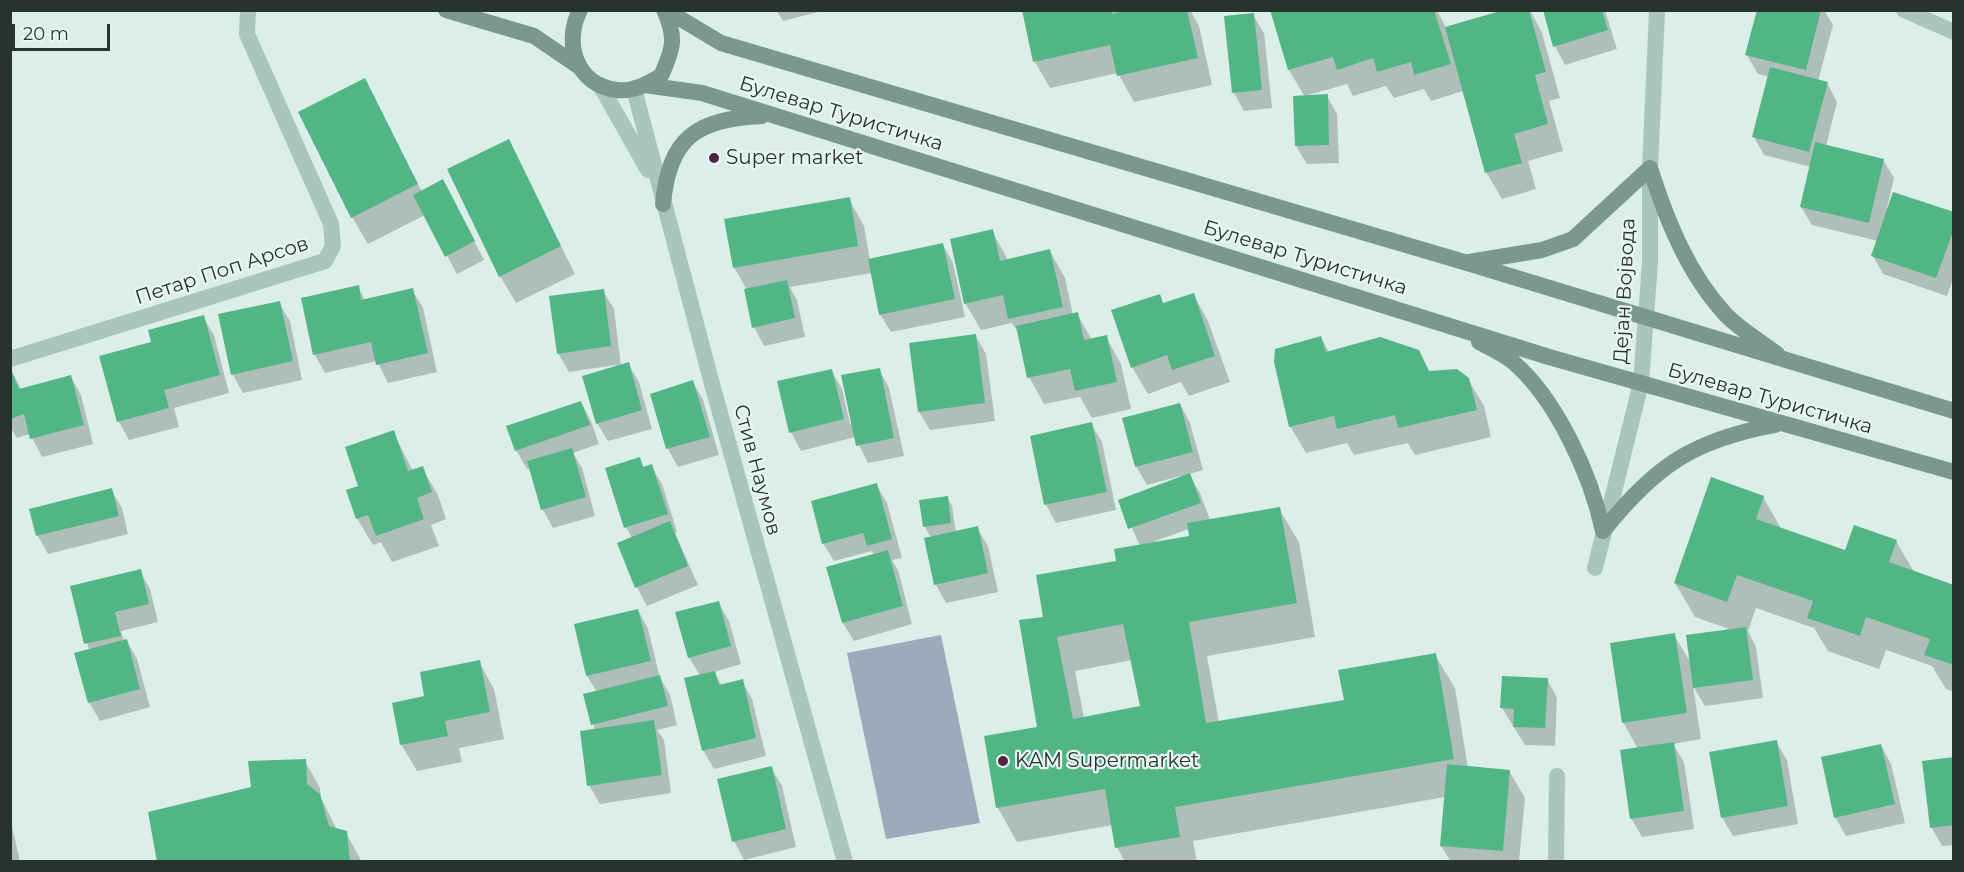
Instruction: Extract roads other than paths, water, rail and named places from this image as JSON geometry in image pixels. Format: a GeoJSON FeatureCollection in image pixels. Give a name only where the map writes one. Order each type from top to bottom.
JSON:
{"type":"FeatureCollection","features":[{"type":"Feature","properties":{"kind":"main road"},"geometry":{"type":"LineString","coordinates":[[446,10],[534,36],[578,66],[600,85]]}},
{"type":"Feature","properties":{"kind":"main road"},"geometry":{"type":"LineString","coordinates":[[578,66],[572,45],[572,30],[580,10]]}},
{"type":"Feature","properties":{"kind":"main road"},"geometry":{"type":"LineString","coordinates":[[640,87],[662,76],[673,47],[672,28],[665,10]]}},
{"type":"Feature","properties":{"kind":"main road","name":"Булевар Туристичка"},"geometry":{"type":"LineString","coordinates":[[665,10],[721,43],[1464,262],[1953,411]]}},
{"type":"Feature","properties":{"kind":"main road","name":"Булевар Туристичка"},"geometry":{"type":"LineString","coordinates":[[600,85],[617,90],[640,87],[702,93],[1641,383],[1778,424],[1953,472]]}},
{"type":"Feature","properties":{"kind":"main road"},"geometry":{"type":"LineString","coordinates":[[663,204],[666,176],[675,151],[688,137],[714,123],[741,117],[776,116]]}},
{"type":"Feature","properties":{"kind":"main road"},"geometry":{"type":"LineString","coordinates":[[1464,262],[1542,250],[1573,239],[1650,168],[1678,243],[1697,277],[1727,316],[1788,362]]}},
{"type":"Feature","properties":{"kind":"main road"},"geometry":{"type":"LineString","coordinates":[[1448,323],[1510,360],[1542,393],[1596,500],[1603,531]]}},
{"type":"Feature","properties":{"kind":"main road"},"geometry":{"type":"LineString","coordinates":[[1603,531],[1633,494],[1655,473],[1682,455],[1742,431],[1778,424]]}},
{"type":"Feature","properties":{"kind":"street","name":"Петар Поп Арсов"},"geometry":{"type":"LineString","coordinates":[[10,359],[324,261],[333,246],[331,224],[247,34],[248,10]]}},
{"type":"Feature","properties":{"kind":"street","name":"Дејан Војвода"},"geometry":{"type":"LineString","coordinates":[[1595,568],[1641,383],[1650,262],[1650,168],[1657,10]]}},
{"type":"Feature","properties":{"kind":"street"},"geometry":{"type":"LineString","coordinates":[[1904,10],[1953,32]]}},
{"type":"Feature","properties":{"kind":"street"},"geometry":{"type":"LineString","coordinates":[[600,85],[634,143],[663,204]]}},
{"type":"Feature","properties":{"kind":"street","name":"Стив Наумов"},"geometry":{"type":"LineString","coordinates":[[640,87],[663,204],[845,861]]}},
{"type":"Feature","properties":{"kind":"street"},"geometry":{"type":"LineString","coordinates":[[1556,861],[1557,776]]}},
{"type":"Feature","properties":{"kind":"place","name":"Super market"},"geometry":{"type":"Point","coordinates":[714,158]}},
{"type":"Feature","properties":{"kind":"place","name":"KAM Supermarket"},"geometry":{"type":"Point","coordinates":[1003,761]}}]}
